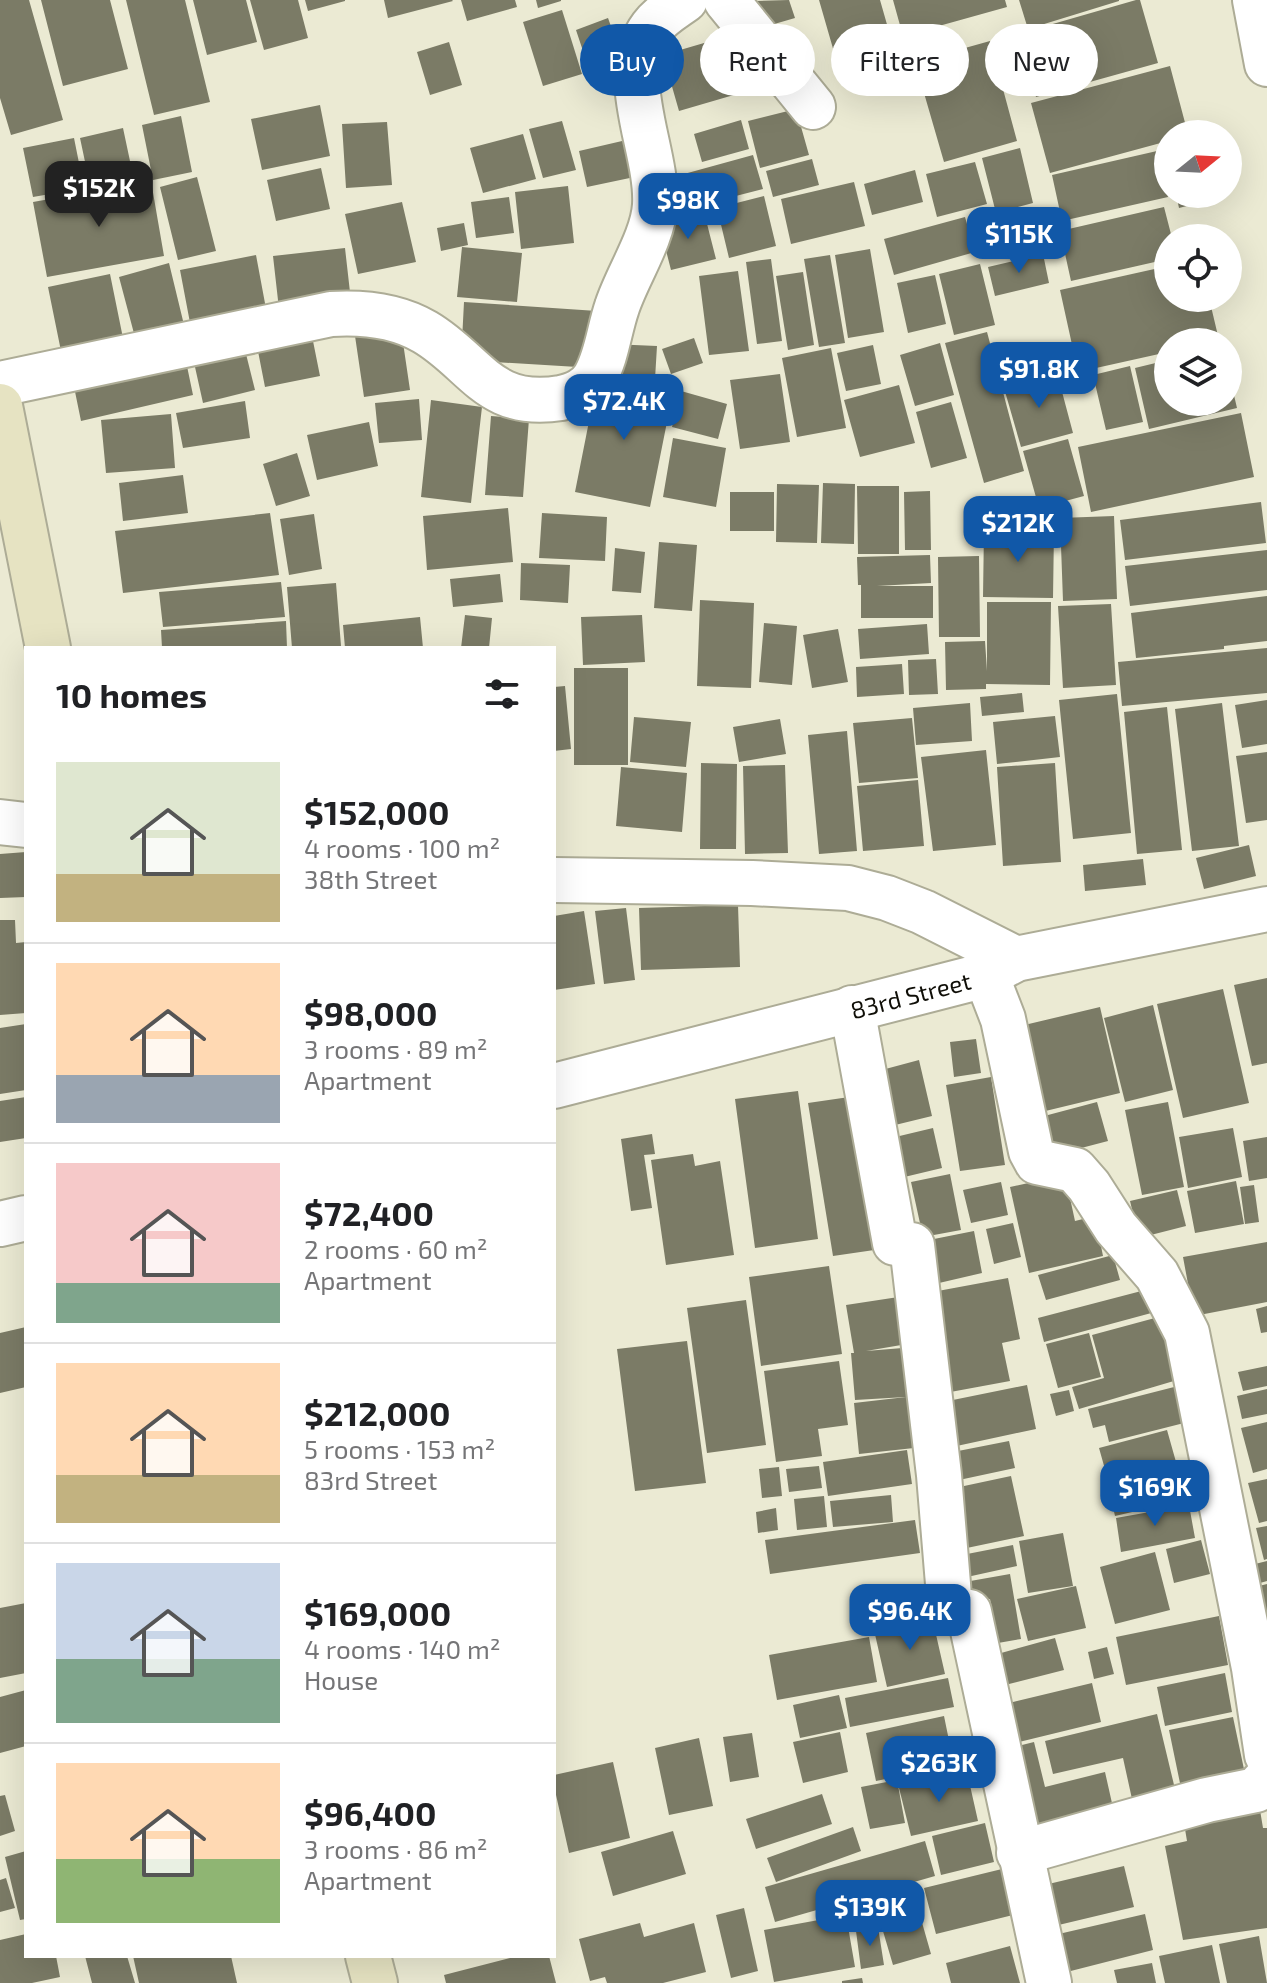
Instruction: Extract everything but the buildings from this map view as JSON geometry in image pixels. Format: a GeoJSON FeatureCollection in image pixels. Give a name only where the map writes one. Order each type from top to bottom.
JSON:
{"type":"FeatureCollection","features":[{"type":"Feature","properties":{"kind":"main road"},"geometry":{"type":"LineString","coordinates":[[0,406],[48,646]]}},
{"type":"Feature","properties":{"kind":"main road"},"geometry":{"type":"LineString","coordinates":[[369,1958],[375,1983]]}},
{"type":"Feature","properties":{"kind":"street"},"geometry":{"type":"LineString","coordinates":[[0,384],[331,314],[355,313],[376,314],[426,332],[482,381],[517,398],[547,400],[573,395],[590,385],[600,368],[617,307],[655,209],[652,167],[637,89],[636,67],[642,45],[653,26],[685,0]]}},
{"type":"Feature","properties":{"kind":"street"},"geometry":{"type":"LineString","coordinates":[[726,0],[813,107]]}},
{"type":"Feature","properties":{"kind":"street"},"geometry":{"type":"LineString","coordinates":[[1255,0],[1267,64]]}},
{"type":"Feature","properties":{"kind":"street"},"geometry":{"type":"LineString","coordinates":[[0,822],[24,825]]}},
{"type":"Feature","properties":{"kind":"street"},"geometry":{"type":"LineString","coordinates":[[556,880],[848,888],[923,912],[1001,967],[1003,1019],[1031,1151],[1037,1162],[1075,1170],[1089,1186],[1116,1228],[1157,1275],[1187,1333],[1261,1666],[1267,1755]]}},
{"type":"Feature","properties":{"kind":"street","name":"83rd Street"},"geometry":{"type":"LineString","coordinates":[[556,1085],[1001,967],[1267,909]]}},
{"type":"Feature","properties":{"kind":"street"},"geometry":{"type":"LineString","coordinates":[[852,1008],[895,1243],[912,1245],[939,1475],[950,1608],[969,1612],[1049,1983]]}},
{"type":"Feature","properties":{"kind":"street"},"geometry":{"type":"LineString","coordinates":[[0,1224],[24,1218]]}},
{"type":"Feature","properties":{"kind":"street"},"geometry":{"type":"LineString","coordinates":[[1019,1853],[1207,1800],[1256,1790],[1267,1778]]}}]}
